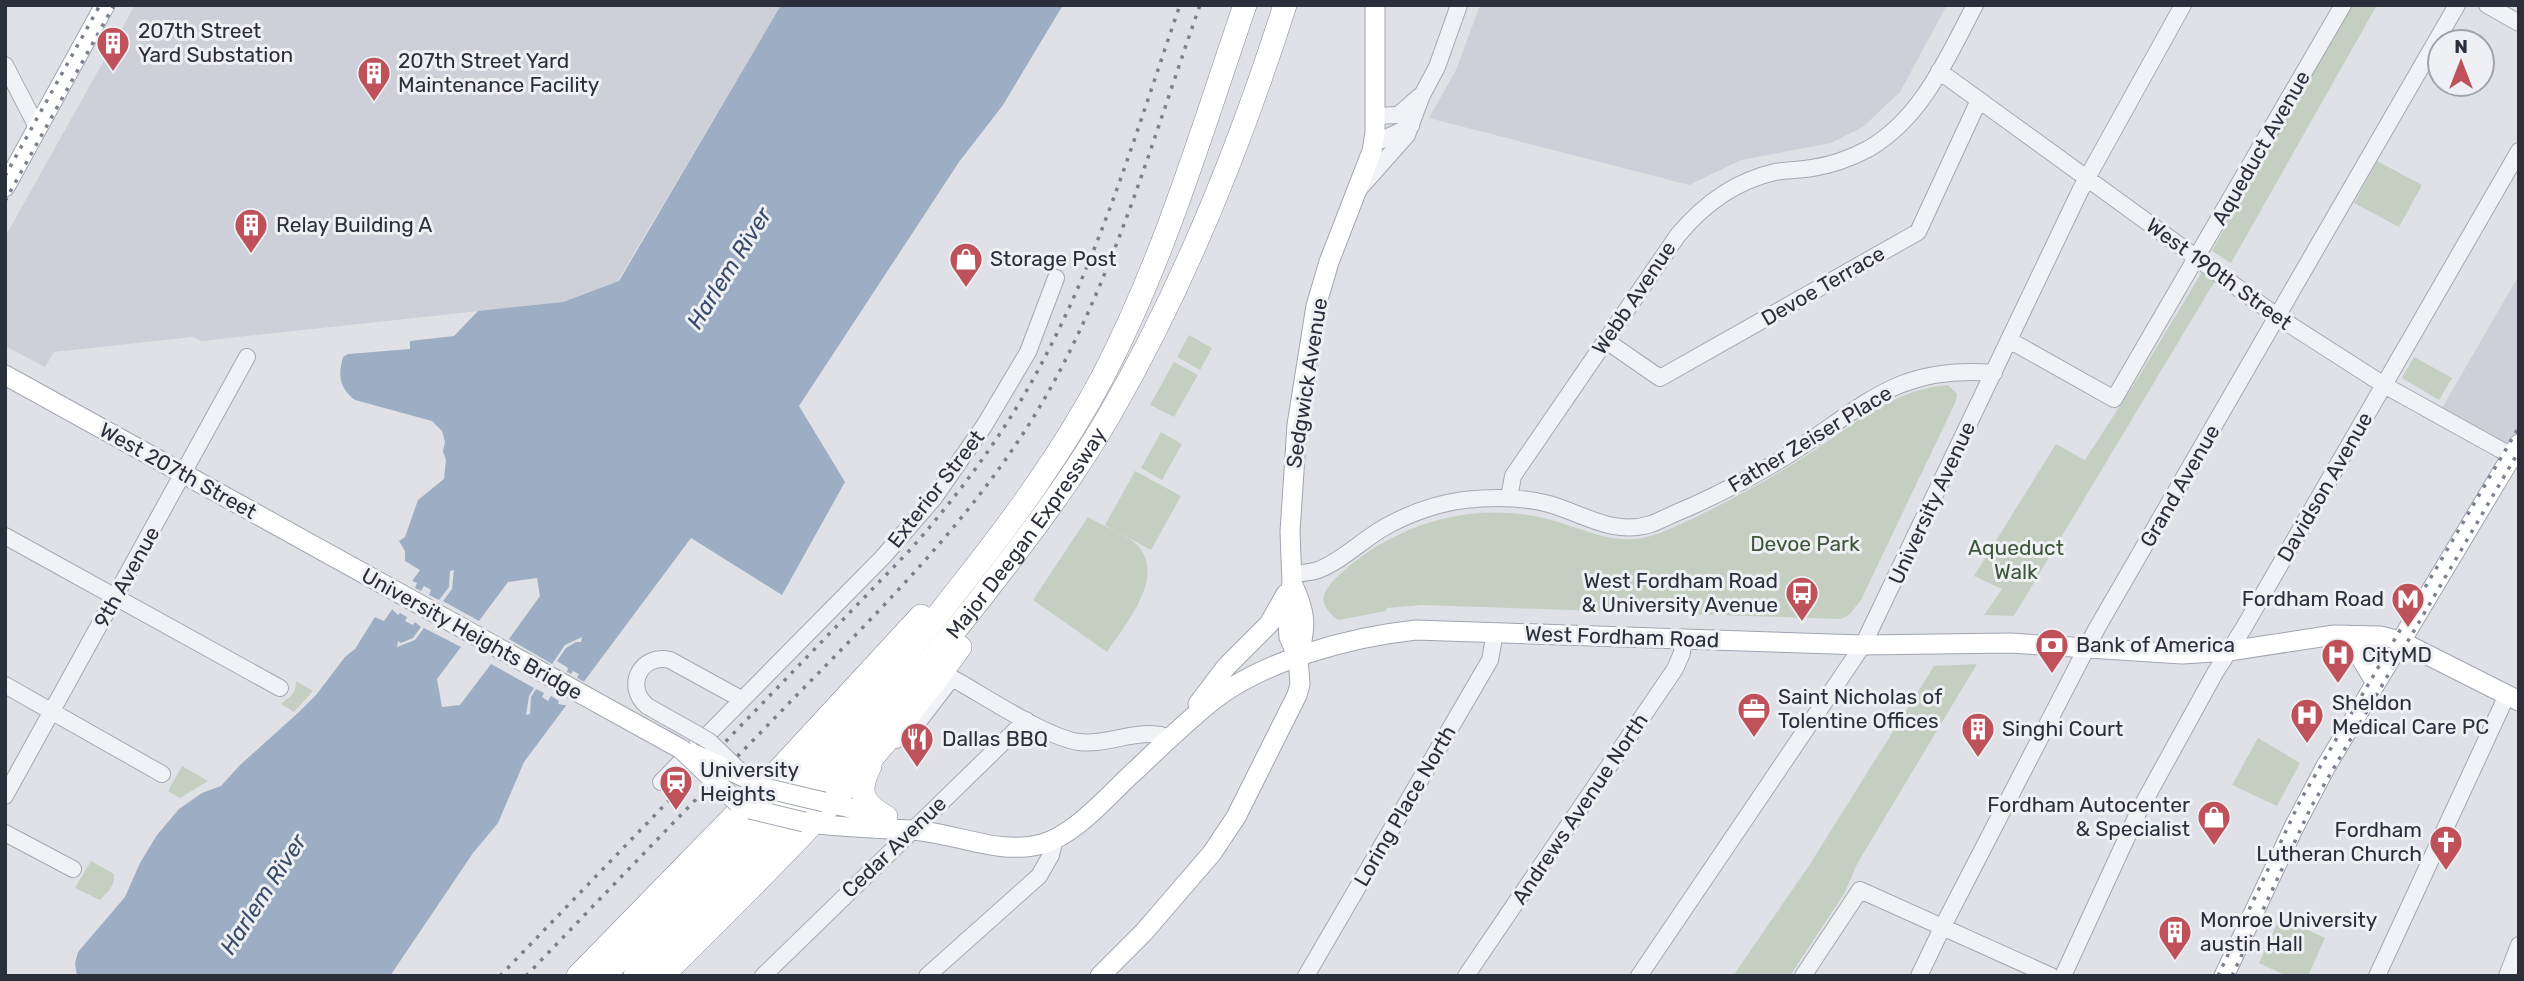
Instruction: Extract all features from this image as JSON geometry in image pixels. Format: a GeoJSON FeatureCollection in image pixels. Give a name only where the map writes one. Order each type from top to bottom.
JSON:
{"type":"FeatureCollection","features":[{"type":"Feature","properties":{"kind":"highway","name":"Major Deegan Expressway"},"geometry":{"type":"LineString","coordinates":[[603,976],[831,742],[926,630],[1013,520],[1069,437],[1104,375],[1132,316],[1157,254],[1245,5]]}},
{"type":"Feature","properties":{"kind":"highway","name":"Major Deegan Expressway"},"geometry":{"type":"LineString","coordinates":[[635,976],[842,764],[946,642],[1044,515],[1109,415],[1166,308],[1229,162],[1285,5]]}},
{"type":"Feature","properties":{"kind":"highway"},"geometry":{"type":"LineString","coordinates":[[662,976],[877,755],[922,700],[976,623],[1044,515]]}},
{"type":"Feature","properties":{"kind":"highway"},"geometry":{"type":"LineString","coordinates":[[578,976],[744,806],[759,784],[1013,520]]}},
{"type":"Feature","properties":{"kind":"highway"},"geometry":{"type":"LineString","coordinates":[[877,755],[866,775],[863,794],[869,805],[886,817]]}},
{"type":"Feature","properties":{"kind":"main road"},"geometry":{"type":"LineString","coordinates":[[5,187],[105,5]]}},
{"type":"Feature","properties":{"kind":"main road","name":"Sedgwick Avenue"},"geometry":{"type":"LineString","coordinates":[[1100,976],[1185,887],[1212,853],[1236,817],[1297,695],[1300,684],[1298,657],[1305,631],[1302,604],[1292,579],[1290,532],[1297,425],[1316,306],[1329,262],[1372,148],[1375,116],[1375,5]]}},
{"type":"Feature","properties":{"kind":"main road","name":"West 207th Street"},"geometry":{"type":"LineString","coordinates":[[5,375],[351,566]]}},
{"type":"Feature","properties":{"kind":"main road"},"geometry":{"type":"LineString","coordinates":[[2224,976],[2294,827],[2325,768],[2516,453]]}},
{"type":"Feature","properties":{"kind":"main road","name":"University Heights Bridge"},"geometry":{"type":"LineString","coordinates":[[351,566],[593,701]]}},
{"type":"Feature","properties":{"kind":"main road"},"geometry":{"type":"LineString","coordinates":[[1173,735],[1226,667],[1272,620],[1292,579]]}},
{"type":"Feature","properties":{"kind":"main road","name":"West Fordham Road"},"geometry":{"type":"LineString","coordinates":[[681,749],[744,806],[810,823],[871,830],[911,830],[1016,848],[1040,845],[1074,827],[1173,735],[1222,694],[1244,681],[1298,657],[1330,647],[1408,631],[1863,645],[2010,643],[2182,654],[2229,651],[2306,638],[2380,636],[2400,641],[2513,698]]}},
{"type":"Feature","properties":{"kind":"main road"},"geometry":{"type":"LineString","coordinates":[[2347,635],[2375,683]]}},
{"type":"Feature","properties":{"kind":"main road","name":"West Fordham Road"},"geometry":{"type":"LineString","coordinates":[[593,701],[681,749],[759,784],[886,817],[911,830]]}},
{"type":"Feature","properties":{"kind":"street","name":"Sedgwick Avenue"},"geometry":{"type":"LineString","coordinates":[[1358,190],[1407,135],[1422,95],[1437,67],[1459,5]]}},
{"type":"Feature","properties":{"kind":"street","name":"Webb Avenue"},"geometry":{"type":"LineString","coordinates":[[1509,498],[1513,476],[1678,234],[1707,205],[1731,189],[1773,173],[1828,165],[1869,148],[1894,130],[1916,108],[1975,5]]}},
{"type":"Feature","properties":{"kind":"street","name":"University Avenue"},"geometry":{"type":"LineString","coordinates":[[1639,976],[1863,645],[2087,178],[2183,5]]}},
{"type":"Feature","properties":{"kind":"street","name":"Aqueduct Avenue"},"geometry":{"type":"LineString","coordinates":[[2009,340],[2115,399],[2343,5]]}},
{"type":"Feature","properties":{"kind":"street","name":"Grand Avenue"},"geometry":{"type":"LineString","coordinates":[[1919,976],[2087,648],[2458,5]]}},
{"type":"Feature","properties":{"kind":"street"},"geometry":{"type":"LineString","coordinates":[[2487,5],[2519,23]]}},
{"type":"Feature","properties":{"kind":"street"},"geometry":{"type":"LineString","coordinates":[[5,65],[38,129]]}},
{"type":"Feature","properties":{"kind":"street","name":"West 190th Street"},"geometry":{"type":"LineString","coordinates":[[1939,71],[2278,317],[2384,385],[2516,453]]}},
{"type":"Feature","properties":{"kind":"street","name":"Sedgwick Avenue"},"geometry":{"type":"LineString","coordinates":[[1375,116],[1398,115],[1422,95]]}},
{"type":"Feature","properties":{"kind":"street","name":"Devoe Terrace"},"geometry":{"type":"LineString","coordinates":[[1605,341],[1660,379],[1918,232],[1979,100]]}},
{"type":"Feature","properties":{"kind":"street"},"geometry":{"type":"LineString","coordinates":[[1372,148],[1411,126]]}},
{"type":"Feature","properties":{"kind":"street","name":"Davidson Avenue"},"geometry":{"type":"LineString","coordinates":[[2063,976],[2139,811],[2519,151]]}},
{"type":"Feature","properties":{"kind":"street","name":"Exterior Street"},"geometry":{"type":"LineString","coordinates":[[661,782],[883,557],[934,498],[985,426],[1028,352],[1056,278]]}},
{"type":"Feature","properties":{"kind":"street","name":"9th Avenue"},"geometry":{"type":"LineString","coordinates":[[5,796],[185,474],[247,356]]}},
{"type":"Feature","properties":{"kind":"street","name":"Father Zeiser Place"},"geometry":{"type":"LineString","coordinates":[[1509,498],[1546,503],[1612,527],[1646,525],[1756,474],[1855,407],[1891,387],[1943,373],[1994,373]]}},
{"type":"Feature","properties":{"kind":"street"},"geometry":{"type":"LineString","coordinates":[[1292,579],[1321,569],[1384,528],[1429,506],[1466,500],[1509,498]]}},
{"type":"Feature","properties":{"kind":"street"},"geometry":{"type":"LineString","coordinates":[[5,536],[280,688]]}},
{"type":"Feature","properties":{"kind":"street","name":"Loring Place North"},"geometry":{"type":"LineString","coordinates":[[1306,976],[1490,660],[1495,633]]}},
{"type":"Feature","properties":{"kind":"street","name":"Andrews Avenue North"},"geometry":{"type":"LineString","coordinates":[[1466,976],[1675,669],[1682,653],[1683,638]]}},
{"type":"Feature","properties":{"kind":"street"},"geometry":{"type":"LineString","coordinates":[[741,699],[673,661],[661,658],[650,661],[641,668],[636,678],[635,687],[639,698],[647,706],[709,741],[759,784]]}},
{"type":"Feature","properties":{"kind":"street"},"geometry":{"type":"LineString","coordinates":[[877,755],[915,725],[952,678],[1026,720],[1078,742],[1143,733],[1173,735]]}},
{"type":"Feature","properties":{"kind":"street"},"geometry":{"type":"LineString","coordinates":[[5,685],[162,774]]}},
{"type":"Feature","properties":{"kind":"street"},"geometry":{"type":"LineString","coordinates":[[2377,976],[2513,698]]}},
{"type":"Feature","properties":{"kind":"street","name":"Cedar Avenue"},"geometry":{"type":"LineString","coordinates":[[763,976],[1026,720]]}},
{"type":"Feature","properties":{"kind":"street"},"geometry":{"type":"LineString","coordinates":[[680,724],[687,734],[681,749]]}},
{"type":"Feature","properties":{"kind":"street"},"geometry":{"type":"LineString","coordinates":[[5,833],[72,869]]}},
{"type":"Feature","properties":{"kind":"street"},"geometry":{"type":"LineString","coordinates":[[927,976],[1039,876],[1047,865],[1055,839]]}},
{"type":"Feature","properties":{"kind":"street"},"geometry":{"type":"LineString","coordinates":[[1803,976],[1860,890],[2051,976]]}},
{"type":"Feature","properties":{"kind":"street"},"geometry":{"type":"LineString","coordinates":[[2507,976],[2519,945]]}},
{"type":"Feature","properties":{"kind":"shaded area"},"geometry":{"type":"Polygon","coordinates":[[[135,5],[781,5],[617,282],[563,302],[201,341],[193,337],[54,352],[45,367],[5,346],[5,237],[135,5]]]}},
{"type":"Feature","properties":{"kind":"shaded area"},"geometry":{"type":"Polygon","coordinates":[[[1480,5],[1947,5],[1900,92],[1863,127],[1831,143],[1741,160],[1689,185],[1429,118],[1456,70],[1480,5]]]}},
{"type":"Feature","properties":{"kind":"shaded area"},"geometry":{"type":"Polygon","coordinates":[[[2519,275],[2519,444],[2512,456],[2438,415],[2519,275]]]}},
{"type":"Feature","properties":{"kind":"green space"},"geometry":{"type":"Polygon","coordinates":[[[2350,5],[2377,5],[2231,263],[2212,251],[2350,5]]]}},
{"type":"Feature","properties":{"kind":"green space"},"geometry":{"type":"Polygon","coordinates":[[[2377,161],[2422,185],[2399,227],[2354,203],[2377,161]]]}},
{"type":"Feature","properties":{"kind":"green space","name":"Aqueduct Walk"},"geometry":{"type":"Polygon","coordinates":[[[2202,272],[2215,281],[2014,616],[1984,615],[2002,589],[1974,576],[2056,444],[2085,460],[2202,272]]]}},
{"type":"Feature","properties":{"kind":"green space"},"geometry":{"type":"Polygon","coordinates":[[[1189,335],[1212,348],[1200,370],[1177,357],[1189,335]]]}},
{"type":"Feature","properties":{"kind":"green space"},"geometry":{"type":"Polygon","coordinates":[[[2414,357],[2452,378],[2439,400],[2402,378],[2414,357]]]}},
{"type":"Feature","properties":{"kind":"green space"},"geometry":{"type":"Polygon","coordinates":[[[1174,362],[1198,375],[1174,417],[1150,405],[1174,362]]]}},
{"type":"Feature","properties":{"kind":"green space","name":"Devoe Park"},"geometry":{"type":"Polygon","coordinates":[[[1948,385],[1957,394],[1956,401],[1861,600],[1849,615],[1841,619],[1422,605],[1387,608],[1386,611],[1338,620],[1325,605],[1326,590],[1336,578],[1382,543],[1408,530],[1464,515],[1493,513],[1522,514],[1619,539],[1643,538],[1695,517],[1758,484],[1893,400],[1910,393],[1948,385]]]}},
{"type":"Feature","properties":{"kind":"green space"},"geometry":{"type":"Polygon","coordinates":[[[1161,432],[1182,444],[1162,480],[1141,468],[1161,432]]]}},
{"type":"Feature","properties":{"kind":"green space"},"geometry":{"type":"Polygon","coordinates":[[[1135,471],[1181,496],[1151,550],[1105,525],[1135,471]]]}},
{"type":"Feature","properties":{"kind":"green space"},"geometry":{"type":"Polygon","coordinates":[[[1088,517],[1136,544],[1145,556],[1148,570],[1146,585],[1133,614],[1107,652],[1033,600],[1088,517]]]}},
{"type":"Feature","properties":{"kind":"green space"},"geometry":{"type":"Polygon","coordinates":[[[1977,664],[1857,864],[1845,892],[1790,976],[1733,976],[1810,864],[1934,666],[1977,664]]]}},
{"type":"Feature","properties":{"kind":"green space"},"geometry":{"type":"Polygon","coordinates":[[[296,681],[313,691],[294,712],[281,704],[294,692],[296,681]]]}},
{"type":"Feature","properties":{"kind":"green space"},"geometry":{"type":"Polygon","coordinates":[[[2258,738],[2300,763],[2277,806],[2232,785],[2258,738]]]}},
{"type":"Feature","properties":{"kind":"green space"},"geometry":{"type":"Polygon","coordinates":[[[182,766],[208,781],[180,798],[168,791],[182,766]]]}},
{"type":"Feature","properties":{"kind":"green space"},"geometry":{"type":"Polygon","coordinates":[[[91,861],[114,874],[112,885],[100,900],[75,888],[91,861]]]}},
{"type":"Feature","properties":{"kind":"green space"},"geometry":{"type":"Polygon","coordinates":[[[2280,917],[2325,938],[2308,976],[2287,976],[2259,963],[2280,917]]]}},
{"type":"Feature","properties":{"kind":"water","name":"Harlem River"},"geometry":{"type":"Polygon","coordinates":[[[781,5],[1063,5],[1003,105],[959,162],[799,406],[845,482],[782,595],[691,538],[524,762],[498,823],[473,853],[390,976],[77,976],[75,963],[78,952],[125,897],[140,863],[157,835],[179,809],[202,793],[221,786],[316,695],[345,657],[355,649],[375,617],[384,621],[420,570],[405,561],[405,551],[399,541],[405,537],[418,500],[444,479],[446,460],[442,431],[432,421],[355,400],[341,381],[343,357],[348,354],[410,349],[410,341],[454,336],[478,311],[563,302],[619,281],[781,5]]]}},
{"type":"Feature","properties":{"kind":"pier"},"geometry":{"type":"Polygon","coordinates":[[[454,570],[452,589],[443,601],[479,621],[508,582],[537,578],[540,596],[509,639],[552,664],[565,645],[582,637],[581,642],[566,648],[557,661],[568,668],[567,672],[579,674],[577,678],[587,683],[570,706],[558,704],[559,701],[551,696],[548,701],[542,697],[544,693],[536,689],[531,697],[530,714],[526,715],[529,696],[534,688],[491,664],[460,705],[442,707],[437,679],[461,647],[424,628],[415,640],[397,647],[398,641],[401,643],[413,638],[421,627],[415,622],[413,625],[405,621],[407,617],[400,613],[398,615],[390,607],[410,580],[417,583],[415,588],[421,591],[424,586],[431,590],[429,595],[439,600],[449,587],[450,571],[454,570]]]}},
{"type":"Feature","properties":{"kind":"railway"},"geometry":{"type":"LineString","coordinates":[[5,176],[100,5]]}},
{"type":"Feature","properties":{"kind":"railway"},"geometry":{"type":"LineString","coordinates":[[5,201],[114,5]]}},
{"type":"Feature","properties":{"kind":"railway"},"geometry":{"type":"LineString","coordinates":[[500,976],[909,551],[983,458],[1031,383],[1085,272],[1119,184],[1180,5]]}},
{"type":"Feature","properties":{"kind":"railway"},"geometry":{"type":"LineString","coordinates":[[526,976],[895,593],[959,521],[1016,444],[1067,356],[1111,259],[1200,5]]}},
{"type":"Feature","properties":{"kind":"railway"},"geometry":{"type":"LineString","coordinates":[[2218,976],[2300,801],[2519,427]]}},
{"type":"Feature","properties":{"kind":"railway"},"geometry":{"type":"LineString","coordinates":[[2232,976],[2311,807],[2519,451]]}},
{"type":"Feature","properties":{"kind":"place","name":"207th Street Yard Substation"},"geometry":{"type":"Point","coordinates":[113,73]}},
{"type":"Feature","properties":{"kind":"place","name":"207th Street Yard Maintenance Facility"},"geometry":{"type":"Point","coordinates":[374,103]}},
{"type":"Feature","properties":{"kind":"place","name":"Relay Building A"},"geometry":{"type":"Point","coordinates":[251,255]}},
{"type":"Feature","properties":{"kind":"place","name":"Storage Post"},"geometry":{"type":"Point","coordinates":[966,289]}},
{"type":"Feature","properties":{"kind":"place","name":"West Fordham Road & University Avenue"},"geometry":{"type":"Point","coordinates":[1802,623]}},
{"type":"Feature","properties":{"kind":"place","name":"Fordham Road"},"geometry":{"type":"Point","coordinates":[2408,629]}},
{"type":"Feature","properties":{"kind":"place","name":"Bank of America"},"geometry":{"type":"Point","coordinates":[2052,675]}},
{"type":"Feature","properties":{"kind":"place","name":"CityMD"},"geometry":{"type":"Point","coordinates":[2338,685]}},
{"type":"Feature","properties":{"kind":"place","name":"Saint Nicholas of Tolentine Offices"},"geometry":{"type":"Point","coordinates":[1754,739]}},
{"type":"Feature","properties":{"kind":"place","name":"Sheldon Medical Care PC"},"geometry":{"type":"Point","coordinates":[2307,745]}},
{"type":"Feature","properties":{"kind":"place","name":"Singhi Court"},"geometry":{"type":"Point","coordinates":[1978,759]}},
{"type":"Feature","properties":{"kind":"place","name":"Dallas BBQ"},"geometry":{"type":"Point","coordinates":[917,769]}},
{"type":"Feature","properties":{"kind":"place","name":"University Heights"},"geometry":{"type":"Point","coordinates":[676,812]}},
{"type":"Feature","properties":{"kind":"place","name":"Fordham Autocenter & Specialist"},"geometry":{"type":"Point","coordinates":[2214,847]}},
{"type":"Feature","properties":{"kind":"place","name":"Fordham Lutheran Church"},"geometry":{"type":"Point","coordinates":[2446,872]}},
{"type":"Feature","properties":{"kind":"place","name":"Monroe University austin Hall"},"geometry":{"type":"Point","coordinates":[2175,962]}}]}
